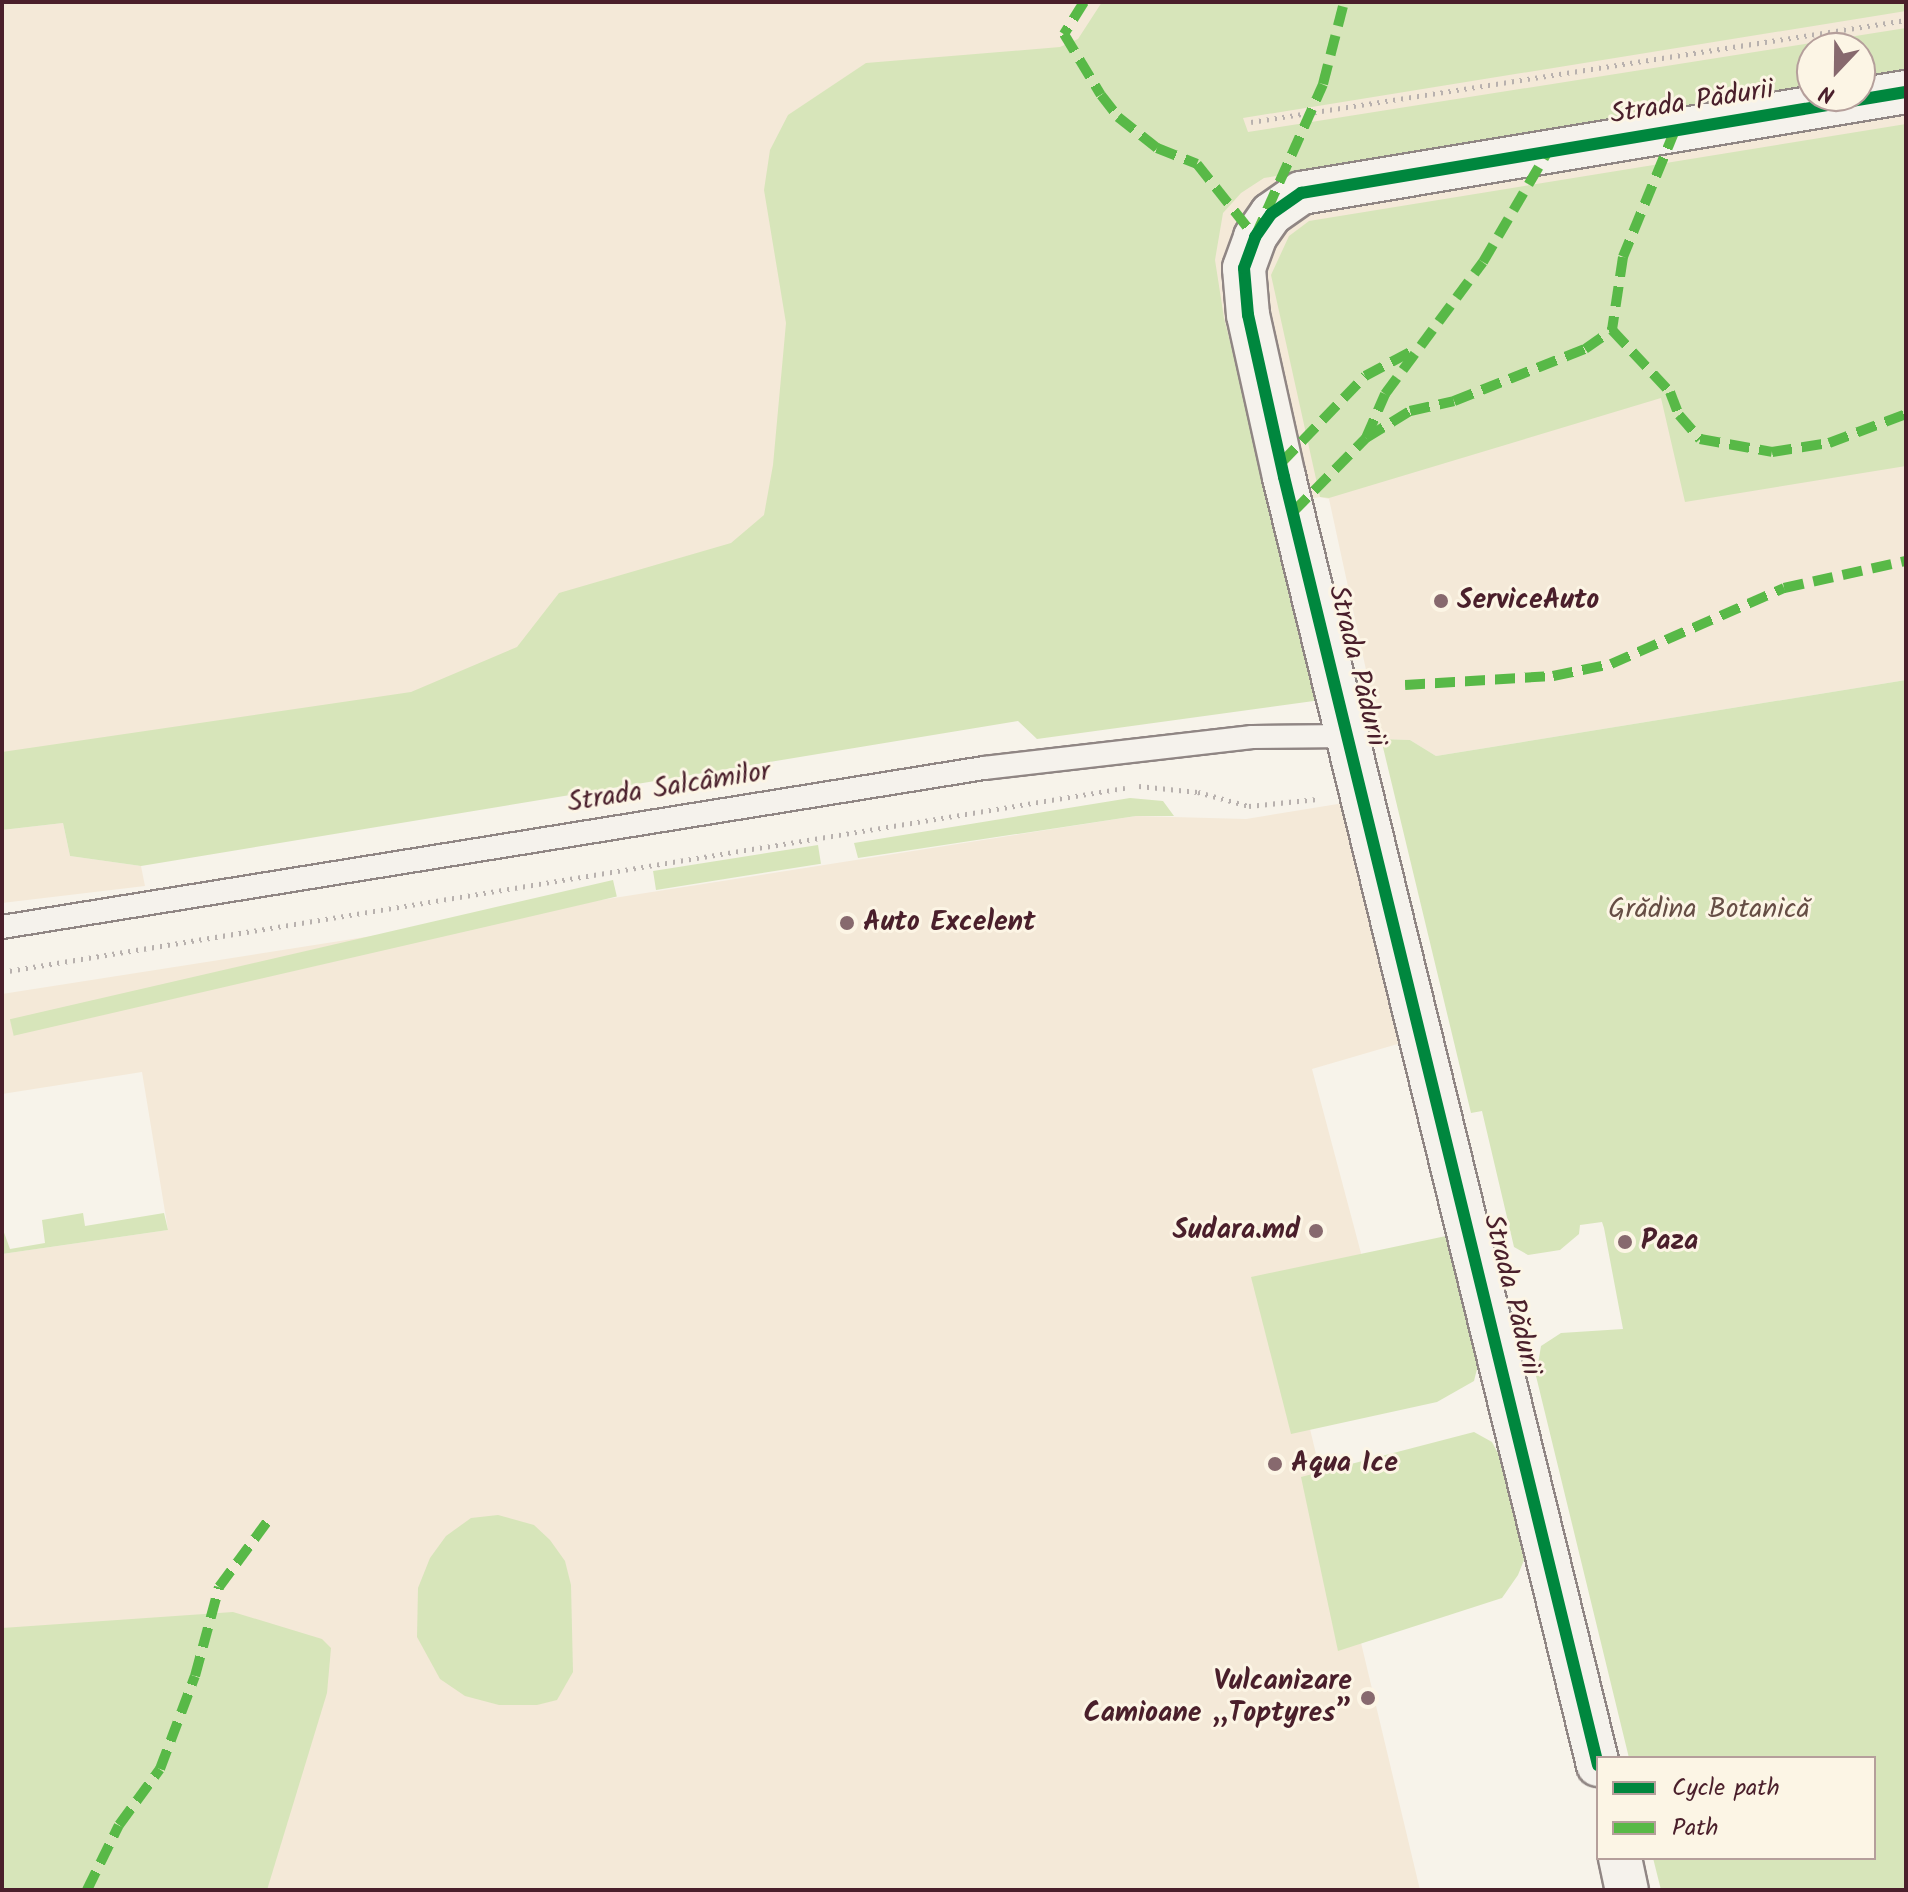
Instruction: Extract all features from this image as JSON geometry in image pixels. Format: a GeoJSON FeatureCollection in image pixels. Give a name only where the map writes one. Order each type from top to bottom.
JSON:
{"type":"FeatureCollection","features":[{"type":"Feature","properties":{"kind":"street","name":"Strada Pădurii"},"geometry":{"type":"LineString","coordinates":[[1596,1757],[1248,315],[1244,268],[1255,237],[1271,214],[1301,193],[1906,92]]}},
{"type":"Feature","properties":{"kind":"street"},"geometry":{"type":"LineString","coordinates":[[1620,1860],[1627,1890]]}},
{"type":"Feature","properties":{"kind":"lane","name":"Strada Salcâmilor"},"geometry":{"type":"LineString","coordinates":[[2,927],[984,768],[1252,737],[1348,736]]}},
{"type":"Feature","properties":{"kind":"path"},"geometry":{"type":"LineString","coordinates":[[1251,122],[1906,20]]}},
{"type":"Feature","properties":{"kind":"path"},"geometry":{"type":"LineString","coordinates":[[2,972],[1138,786],[1198,792],[1249,806],[1363,795]]}},
{"type":"Feature","properties":{"kind":"shaded area"},"geometry":{"type":"Polygon","coordinates":[[[2,2],[1906,2],[1906,680],[1436,756],[1410,740],[1381,739],[1329,499],[1320,497],[2,789],[2,2]]]}},
{"type":"Feature","properties":{"kind":"shaded area"},"geometry":{"type":"Polygon","coordinates":[[[1344,803],[1401,1043],[1312,1069],[1362,1257],[1274,1278],[1420,1890],[2,1890],[2,1254],[168,1230],[142,1072],[2,1094],[2,994],[1136,816],[1246,819],[1344,803]]]}},
{"type":"Feature","properties":{"kind":"shaded area"},"geometry":{"type":"Polygon","coordinates":[[[63,823],[70,856],[141,866],[145,886],[2,903],[2,830],[63,823]]]}},
{"type":"Feature","properties":{"kind":"green space"},"geometry":{"type":"Polygon","coordinates":[[[1102,2],[1906,2],[1906,11],[1243,118],[1248,132],[1796,45],[1796,90],[1264,178],[1241,193],[1223,213],[1215,260],[1224,318],[1321,700],[1037,739],[1018,721],[141,866],[70,856],[63,823],[2,830],[2,752],[411,692],[517,647],[559,593],[731,543],[764,515],[773,465],[786,323],[764,190],[770,150],[788,115],[866,63],[1060,47],[1078,39],[1102,2]]]}},
{"type":"Feature","properties":{"kind":"green space"},"geometry":{"type":"Polygon","coordinates":[[[1906,28],[1906,72],[1876,77],[1876,33],[1906,28]]]}},
{"type":"Feature","properties":{"kind":"green space"},"geometry":{"type":"Polygon","coordinates":[[[1906,124],[1906,466],[1685,502],[1661,398],[1329,498],[1320,497],[1271,275],[1289,236],[1309,221],[1906,124]]]}},
{"type":"Feature","properties":{"kind":"green space","name":"Grădina Botanică"},"geometry":{"type":"Polygon","coordinates":[[[1906,680],[1906,1890],[1661,1890],[1654,1860],[1876,1860],[1876,1756],[1629,1756],[1536,1376],[1541,1346],[1561,1333],[1623,1329],[1604,1228],[1602,1222],[1580,1225],[1579,1234],[1560,1250],[1528,1255],[1514,1247],[1482,1111],[1471,1113],[1381,739],[1410,740],[1436,756],[1906,680]]]}},
{"type":"Feature","properties":{"kind":"green space"},"geometry":{"type":"Polygon","coordinates":[[[1130,798],[1163,801],[1174,816],[1136,816],[858,858],[854,843],[1130,798]]]}},
{"type":"Feature","properties":{"kind":"green space"},"geometry":{"type":"Polygon","coordinates":[[[818,845],[821,864],[656,890],[653,871],[818,845]]]}},
{"type":"Feature","properties":{"kind":"green space"},"geometry":{"type":"Polygon","coordinates":[[[613,880],[617,897],[14,1036],[10,1019],[613,880]]]}},
{"type":"Feature","properties":{"kind":"green space"},"geometry":{"type":"Polygon","coordinates":[[[83,1213],[85,1226],[164,1213],[168,1230],[2,1254],[2,1227],[10,1249],[45,1243],[42,1220],[83,1213]]]}},
{"type":"Feature","properties":{"kind":"green space"},"geometry":{"type":"Polygon","coordinates":[[[1446,1236],[1478,1365],[1474,1381],[1437,1402],[1291,1434],[1251,1277],[1446,1236]]]}},
{"type":"Feature","properties":{"kind":"green space"},"geometry":{"type":"Polygon","coordinates":[[[1474,1432],[1492,1442],[1502,1461],[1524,1560],[1518,1575],[1502,1598],[1338,1651],[1301,1477],[1474,1432]]]}},
{"type":"Feature","properties":{"kind":"green space"},"geometry":{"type":"Polygon","coordinates":[[[498,1515],[534,1525],[565,1561],[571,1585],[573,1672],[557,1700],[537,1705],[499,1705],[465,1696],[440,1679],[417,1637],[418,1588],[430,1558],[446,1536],[471,1518],[498,1515]]]}},
{"type":"Feature","properties":{"kind":"green space"},"geometry":{"type":"Polygon","coordinates":[[[233,1612],[322,1639],[331,1648],[327,1693],[267,1890],[2,1890],[2,1628],[233,1612]]]}},
{"type":"Feature","properties":{"kind":"marked path"},"geometry":{"type":"LineString","coordinates":[[1084,2],[1064,34],[1101,95],[1118,117],[1157,148],[1197,164],[1255,237],[1323,84],[1344,2]]}},
{"type":"Feature","properties":{"kind":"marked path"},"geometry":{"type":"LineString","coordinates":[[1675,130],[1623,257],[1612,330],[1670,392],[1679,415],[1700,439],[1772,452],[1829,443],[1906,414]]}},
{"type":"Feature","properties":{"kind":"marked path"},"geometry":{"type":"LineString","coordinates":[[1293,512],[1366,438],[1385,394],[1483,262],[1548,151]]}},
{"type":"Feature","properties":{"kind":"marked path"},"geometry":{"type":"LineString","coordinates":[[1366,438],[1410,411],[1454,401],[1585,349],[1612,330]]}},
{"type":"Feature","properties":{"kind":"marked path"},"geometry":{"type":"LineString","coordinates":[[1281,463],[1365,376],[1412,351]]}},
{"type":"Feature","properties":{"kind":"marked path"},"geometry":{"type":"LineString","coordinates":[[1405,685],[1553,676],[1611,664],[1784,588],[1906,561]]}},
{"type":"Feature","properties":{"kind":"marked path"},"geometry":{"type":"LineString","coordinates":[[87,1890],[119,1825],[160,1769],[195,1676],[219,1587],[267,1522]]}},
{"type":"Feature","properties":{"kind":"cycle path"},"geometry":{"type":"LineString","coordinates":[[1596,1757],[1284,477],[1248,315],[1244,268],[1255,237],[1271,214],[1301,193],[1906,92]]}},
{"type":"Feature","properties":{"kind":"place","name":"ServiceAuto"},"geometry":{"type":"Point","coordinates":[1441,601]}},
{"type":"Feature","properties":{"kind":"place","name":"Auto Excelent"},"geometry":{"type":"Point","coordinates":[847,923]}},
{"type":"Feature","properties":{"kind":"place","name":"Sudara.md"},"geometry":{"type":"Point","coordinates":[1316,1231]}},
{"type":"Feature","properties":{"kind":"place","name":"Paza"},"geometry":{"type":"Point","coordinates":[1625,1242]}},
{"type":"Feature","properties":{"kind":"place","name":"Aqua Ice"},"geometry":{"type":"Point","coordinates":[1275,1464]}},
{"type":"Feature","properties":{"kind":"place","name":"Vulcanizare Camioane „Toptyres”"},"geometry":{"type":"Point","coordinates":[1368,1698]}}]}
